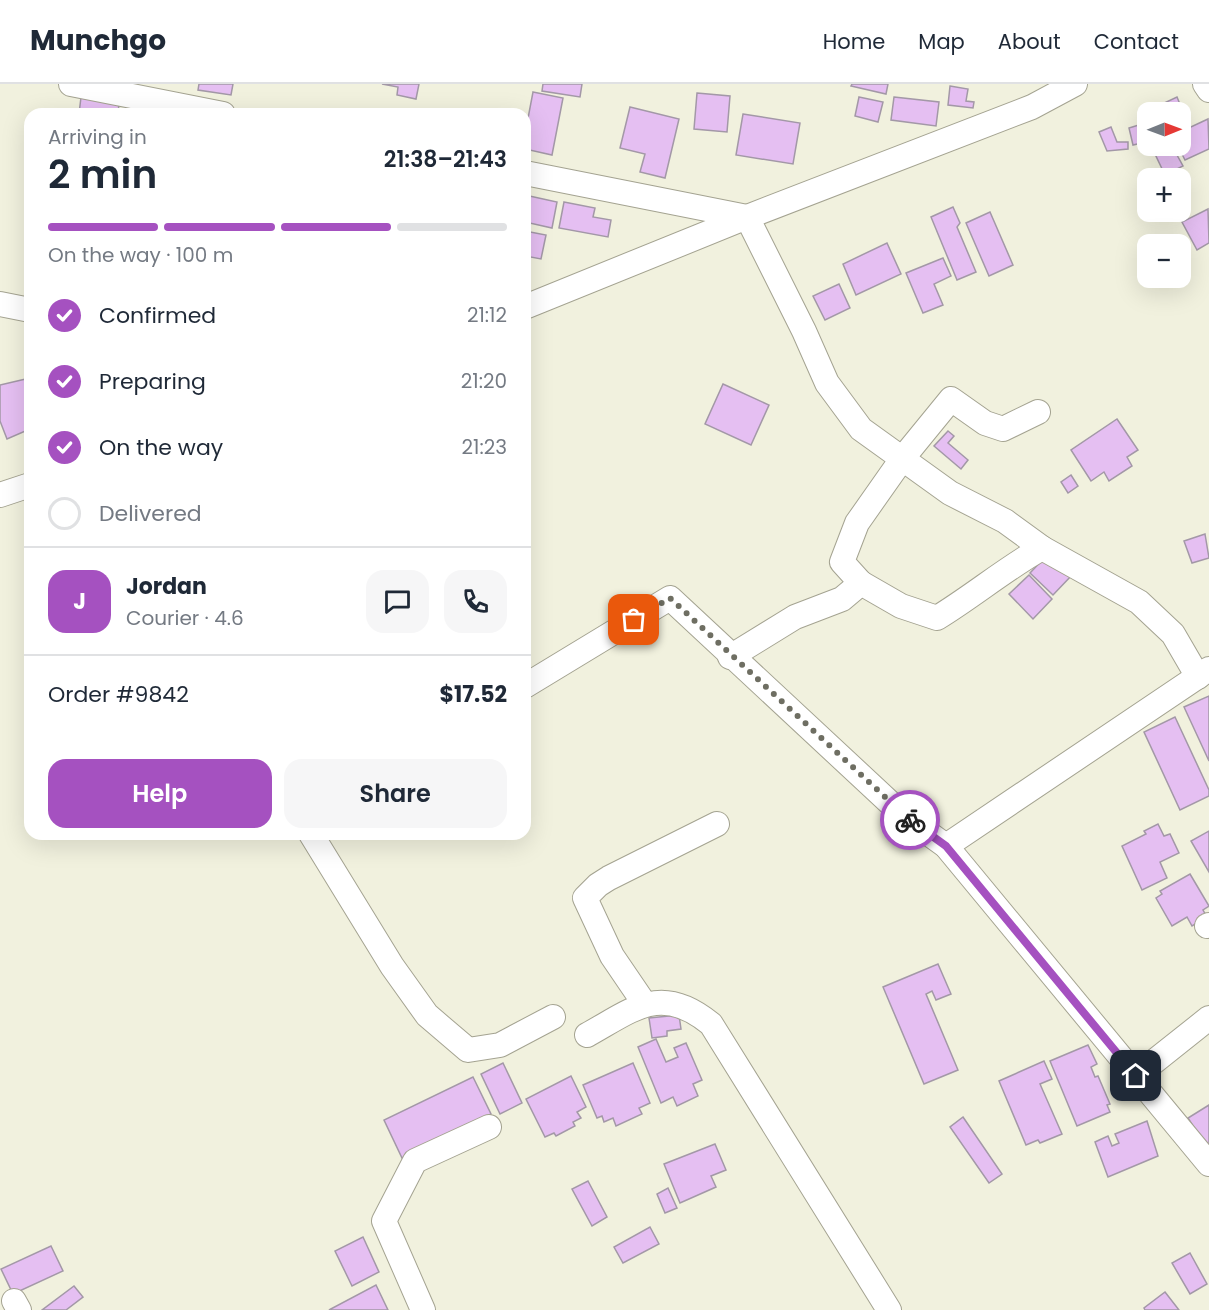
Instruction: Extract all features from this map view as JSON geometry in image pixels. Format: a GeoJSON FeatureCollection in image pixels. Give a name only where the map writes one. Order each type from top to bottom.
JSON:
{"type":"FeatureCollection","features":[{"type":"Feature","properties":{"kind":"street"},"geometry":{"type":"LineString","coordinates":[[71,84],[136,90],[201,108]]}},
{"type":"Feature","properties":{"kind":"street"},"geometry":{"type":"LineString","coordinates":[[531,306],[747,217],[1032,107],[1075,84]]}},
{"type":"Feature","properties":{"kind":"street"},"geometry":{"type":"LineString","coordinates":[[1205,84],[1209,90]]}},
{"type":"Feature","properties":{"kind":"street"},"geometry":{"type":"LineString","coordinates":[[531,174],[747,217]]}},
{"type":"Feature","properties":{"kind":"street"},"geometry":{"type":"LineString","coordinates":[[747,217],[827,383],[861,429],[950,493],[1005,521],[1042,548],[1139,602],[1173,634],[1203,673],[946,846]]}},
{"type":"Feature","properties":{"kind":"street"},"geometry":{"type":"LineString","coordinates":[[0,304],[24,309]]}},
{"type":"Feature","properties":{"kind":"street"},"geometry":{"type":"LineString","coordinates":[[1038,412],[1003,429],[985,423],[951,399],[902,459],[857,523],[842,562],[861,583],[901,606],[937,618],[982,590],[1012,565],[1042,548]]}},
{"type":"Feature","properties":{"kind":"street"},"geometry":{"type":"LineString","coordinates":[[0,495],[24,487]]}},
{"type":"Feature","properties":{"kind":"street"},"geometry":{"type":"LineString","coordinates":[[732,656],[795,617],[842,599],[861,583]]}},
{"type":"Feature","properties":{"kind":"street"},"geometry":{"type":"LineString","coordinates":[[531,682],[670,598],[903,815],[946,846],[1209,1164]]}},
{"type":"Feature","properties":{"kind":"street"},"geometry":{"type":"LineString","coordinates":[[644,1003],[612,956],[585,898],[609,878],[717,824]]}},
{"type":"Feature","properties":{"kind":"street"},"geometry":{"type":"LineString","coordinates":[[315,840],[392,966],[427,1015],[468,1050],[500,1045],[553,1017]]}},
{"type":"Feature","properties":{"kind":"street"},"geometry":{"type":"LineString","coordinates":[[587,1035],[644,1003],[682,1005],[711,1024],[889,1310]]}},
{"type":"Feature","properties":{"kind":"street"},"geometry":{"type":"LineString","coordinates":[[1136,1076],[1209,1018]]}},
{"type":"Feature","properties":{"kind":"street"},"geometry":{"type":"LineString","coordinates":[[423,1310],[384,1221],[415,1161],[489,1127]]}},
{"type":"Feature","properties":{"kind":"building"},"geometry":{"type":"Polygon","coordinates":[[[199,84],[233,84],[231,95],[198,90],[199,84]]]}},
{"type":"Feature","properties":{"kind":"building"},"geometry":{"type":"Polygon","coordinates":[[[382,84],[419,84],[416,99],[397,95],[398,87],[382,84]]]}},
{"type":"Feature","properties":{"kind":"building"},"geometry":{"type":"Polygon","coordinates":[[[543,84],[582,84],[580,97],[542,91],[543,84]]]}},
{"type":"Feature","properties":{"kind":"building"},"geometry":{"type":"Polygon","coordinates":[[[852,84],[888,84],[886,94],[851,86],[852,84]]]}},
{"type":"Feature","properties":{"kind":"building"},"geometry":{"type":"Polygon","coordinates":[[[950,86],[968,89],[966,101],[974,102],[973,108],[948,105],[950,86]]]}},
{"type":"Feature","properties":{"kind":"building"},"geometry":{"type":"Polygon","coordinates":[[[533,92],[563,98],[552,155],[531,150],[530,108],[533,92]]]}},
{"type":"Feature","properties":{"kind":"building"},"geometry":{"type":"Polygon","coordinates":[[[697,93],[730,96],[727,132],[694,129],[697,93]]]}},
{"type":"Feature","properties":{"kind":"building"},"geometry":{"type":"Polygon","coordinates":[[[81,97],[119,103],[119,108],[80,108],[81,97]]]}},
{"type":"Feature","properties":{"kind":"building"},"geometry":{"type":"Polygon","coordinates":[[[859,97],[883,102],[878,122],[855,116],[859,97]]]}},
{"type":"Feature","properties":{"kind":"building"},"geometry":{"type":"Polygon","coordinates":[[[894,97],[939,102],[936,126],[891,120],[894,97]]]}},
{"type":"Feature","properties":{"kind":"building"},"geometry":{"type":"Polygon","coordinates":[[[1177,97],[1179,102],[1166,102],[1177,97]]]}},
{"type":"Feature","properties":{"kind":"building"},"geometry":{"type":"Polygon","coordinates":[[[630,107],[679,119],[665,178],[640,172],[645,154],[620,148],[630,107]]]}},
{"type":"Feature","properties":{"kind":"building"},"geometry":{"type":"Polygon","coordinates":[[[743,114],[800,123],[793,164],[736,155],[743,114]]]}},
{"type":"Feature","properties":{"kind":"building"},"geometry":{"type":"Polygon","coordinates":[[[1208,119],[1209,149],[1185,160],[1183,156],[1191,156],[1191,127],[1208,119]]]}},
{"type":"Feature","properties":{"kind":"building"},"geometry":{"type":"Polygon","coordinates":[[[1137,126],[1137,144],[1133,145],[1129,128],[1137,126]]]}},
{"type":"Feature","properties":{"kind":"building"},"geometry":{"type":"Polygon","coordinates":[[[1111,127],[1117,142],[1128,142],[1128,149],[1107,151],[1099,132],[1111,127]]]}},
{"type":"Feature","properties":{"kind":"building"},"geometry":{"type":"Polygon","coordinates":[[[1156,156],[1178,156],[1183,166],[1179,168],[1162,168],[1156,156]]]}},
{"type":"Feature","properties":{"kind":"building"},"geometry":{"type":"Polygon","coordinates":[[[531,196],[557,202],[552,228],[531,223],[531,196]]]}},
{"type":"Feature","properties":{"kind":"building"},"geometry":{"type":"Polygon","coordinates":[[[564,202],[595,208],[593,217],[611,220],[608,237],[559,228],[564,202]]]}},
{"type":"Feature","properties":{"kind":"building"},"geometry":{"type":"Polygon","coordinates":[[[953,207],[960,223],[957,227],[976,272],[957,280],[931,217],[953,207]]]}},
{"type":"Feature","properties":{"kind":"building"},"geometry":{"type":"Polygon","coordinates":[[[1208,209],[1209,243],[1197,250],[1191,234],[1188,234],[1182,222],[1191,222],[1191,218],[1208,209]]]}},
{"type":"Feature","properties":{"kind":"building"},"geometry":{"type":"Polygon","coordinates":[[[990,212],[1013,265],[989,276],[966,223],[990,212]]]}},
{"type":"Feature","properties":{"kind":"building"},"geometry":{"type":"Polygon","coordinates":[[[531,232],[546,235],[541,259],[531,257],[531,232]]]}},
{"type":"Feature","properties":{"kind":"building"},"geometry":{"type":"Polygon","coordinates":[[[887,243],[901,274],[856,295],[843,264],[887,243]]]}},
{"type":"Feature","properties":{"kind":"building"},"geometry":{"type":"Polygon","coordinates":[[[943,258],[951,276],[934,284],[943,305],[923,313],[906,273],[943,258]]]}},
{"type":"Feature","properties":{"kind":"building"},"geometry":{"type":"Polygon","coordinates":[[[839,284],[850,308],[825,320],[813,296],[839,284]]]}},
{"type":"Feature","properties":{"kind":"building"},"geometry":{"type":"Polygon","coordinates":[[[24,379],[24,432],[7,439],[0,421],[0,385],[24,379]]]}},
{"type":"Feature","properties":{"kind":"building"},"geometry":{"type":"Polygon","coordinates":[[[723,384],[769,405],[751,445],[705,424],[723,384]]]}},
{"type":"Feature","properties":{"kind":"building"},"geometry":{"type":"Polygon","coordinates":[[[1117,419],[1138,450],[1127,457],[1132,466],[1109,481],[1104,472],[1091,481],[1071,450],[1117,419]]]}},
{"type":"Feature","properties":{"kind":"building"},"geometry":{"type":"Polygon","coordinates":[[[948,431],[954,436],[948,443],[968,460],[961,469],[934,446],[948,431]]]}},
{"type":"Feature","properties":{"kind":"building"},"geometry":{"type":"Polygon","coordinates":[[[1071,475],[1078,486],[1068,493],[1061,482],[1071,475]]]}},
{"type":"Feature","properties":{"kind":"building"},"geometry":{"type":"Polygon","coordinates":[[[1205,534],[1209,558],[1192,563],[1184,541],[1205,534]]]}},
{"type":"Feature","properties":{"kind":"building"},"geometry":{"type":"Polygon","coordinates":[[[1049,553],[1072,575],[1053,595],[1030,573],[1049,553]]]}},
{"type":"Feature","properties":{"kind":"building"},"geometry":{"type":"Polygon","coordinates":[[[1029,575],[1052,599],[1033,619],[1009,594],[1029,575]]]}},
{"type":"Feature","properties":{"kind":"building"},"geometry":{"type":"Polygon","coordinates":[[[1209,696],[1209,761],[1184,707],[1209,696]]]}},
{"type":"Feature","properties":{"kind":"building"},"geometry":{"type":"Polygon","coordinates":[[[1175,717],[1209,790],[1209,796],[1180,810],[1144,732],[1175,717]]]}},
{"type":"Feature","properties":{"kind":"building"},"geometry":{"type":"Polygon","coordinates":[[[1158,824],[1164,836],[1170,834],[1179,853],[1160,862],[1167,878],[1142,890],[1122,846],[1146,834],[1144,831],[1158,824]]]}},
{"type":"Feature","properties":{"kind":"building"},"geometry":{"type":"Polygon","coordinates":[[[1209,831],[1209,872],[1191,841],[1209,831]]]}},
{"type":"Feature","properties":{"kind":"building"},"geometry":{"type":"Polygon","coordinates":[[[1190,874],[1209,906],[1203,910],[1207,917],[1192,926],[1187,917],[1172,926],[1156,898],[1162,894],[1160,891],[1190,874]]]}},
{"type":"Feature","properties":{"kind":"building"},"geometry":{"type":"Polygon","coordinates":[[[938,964],[951,994],[936,1000],[932,991],[926,994],[958,1070],[924,1084],[883,987],[938,964]]]}},
{"type":"Feature","properties":{"kind":"building"},"geometry":{"type":"Polygon","coordinates":[[[679,1015],[681,1029],[667,1031],[667,1036],[652,1038],[649,1018],[679,1015]]]}},
{"type":"Feature","properties":{"kind":"building"},"geometry":{"type":"Polygon","coordinates":[[[656,1039],[666,1062],[678,1057],[674,1048],[686,1043],[702,1080],[693,1084],[698,1096],[677,1106],[673,1097],[661,1103],[638,1047],[656,1039]]]}},
{"type":"Feature","properties":{"kind":"building"},"geometry":{"type":"Polygon","coordinates":[[[1088,1045],[1097,1064],[1091,1067],[1095,1077],[1098,1076],[1110,1104],[1107,1105],[1110,1112],[1077,1126],[1050,1061],[1088,1045]]]}},
{"type":"Feature","properties":{"kind":"building"},"geometry":{"type":"Polygon","coordinates":[[[1044,1061],[1052,1079],[1040,1084],[1062,1134],[1040,1143],[1038,1140],[1026,1145],[999,1081],[1044,1061]]]}},
{"type":"Feature","properties":{"kind":"building"},"geometry":{"type":"Polygon","coordinates":[[[503,1063],[522,1103],[500,1114],[481,1074],[503,1063]]]}},
{"type":"Feature","properties":{"kind":"building"},"geometry":{"type":"Polygon","coordinates":[[[633,1063],[650,1103],[639,1108],[642,1114],[616,1126],[613,1118],[604,1122],[602,1116],[597,1118],[583,1085],[633,1063]]]}},
{"type":"Feature","properties":{"kind":"building"},"geometry":{"type":"Polygon","coordinates":[[[571,1076],[586,1107],[577,1112],[581,1118],[573,1122],[575,1126],[556,1136],[554,1133],[545,1137],[526,1099],[571,1076]]]}},
{"type":"Feature","properties":{"kind":"building"},"geometry":{"type":"Polygon","coordinates":[[[473,1077],[491,1114],[402,1158],[384,1120],[473,1077]]]}},
{"type":"Feature","properties":{"kind":"building"},"geometry":{"type":"Polygon","coordinates":[[[1209,1105],[1209,1151],[1188,1118],[1209,1105]]]}},
{"type":"Feature","properties":{"kind":"building"},"geometry":{"type":"Polygon","coordinates":[[[963,1117],[1002,1174],[989,1183],[950,1127],[963,1117]]]}},
{"type":"Feature","properties":{"kind":"building"},"geometry":{"type":"Polygon","coordinates":[[[1147,1121],[1158,1156],[1108,1177],[1095,1142],[1108,1136],[1112,1146],[1119,1143],[1115,1134],[1147,1121]]]}},
{"type":"Feature","properties":{"kind":"building"},"geometry":{"type":"Polygon","coordinates":[[[715,1144],[726,1170],[711,1176],[716,1187],[680,1203],[664,1164],[715,1144]]]}},
{"type":"Feature","properties":{"kind":"building"},"geometry":{"type":"Polygon","coordinates":[[[588,1181],[607,1217],[592,1226],[572,1189],[588,1181]]]}},
{"type":"Feature","properties":{"kind":"building"},"geometry":{"type":"Polygon","coordinates":[[[668,1188],[677,1208],[665,1213],[657,1194],[668,1188]]]}},
{"type":"Feature","properties":{"kind":"building"},"geometry":{"type":"Polygon","coordinates":[[[650,1227],[659,1244],[623,1263],[614,1247],[650,1227]]]}},
{"type":"Feature","properties":{"kind":"building"},"geometry":{"type":"Polygon","coordinates":[[[363,1237],[379,1272],[352,1286],[335,1251],[363,1237]]]}},
{"type":"Feature","properties":{"kind":"building"},"geometry":{"type":"Polygon","coordinates":[[[51,1246],[63,1271],[13,1294],[1,1269],[51,1246]]]}},
{"type":"Feature","properties":{"kind":"building"},"geometry":{"type":"Polygon","coordinates":[[[1190,1253],[1207,1284],[1190,1294],[1172,1263],[1190,1253]]]}},
{"type":"Feature","properties":{"kind":"building"},"geometry":{"type":"Polygon","coordinates":[[[376,1285],[388,1310],[329,1310],[376,1285]]]}},
{"type":"Feature","properties":{"kind":"building"},"geometry":{"type":"Polygon","coordinates":[[[74,1286],[83,1297],[66,1310],[42,1310],[74,1286]]]}},
{"type":"Feature","properties":{"kind":"building"},"geometry":{"type":"Polygon","coordinates":[[[1165,1292],[1179,1310],[1145,1310],[1144,1308],[1165,1292]]]}},
{"type":"Feature","properties":{"kind":"way so far"},"geometry":{"type":"LineString","coordinates":[[634,620],[670,598],[910,820]]}},
{"type":"Feature","properties":{"kind":"route"},"geometry":{"type":"LineString","coordinates":[[910,820],[946,846],[1136,1076]]}}]}
